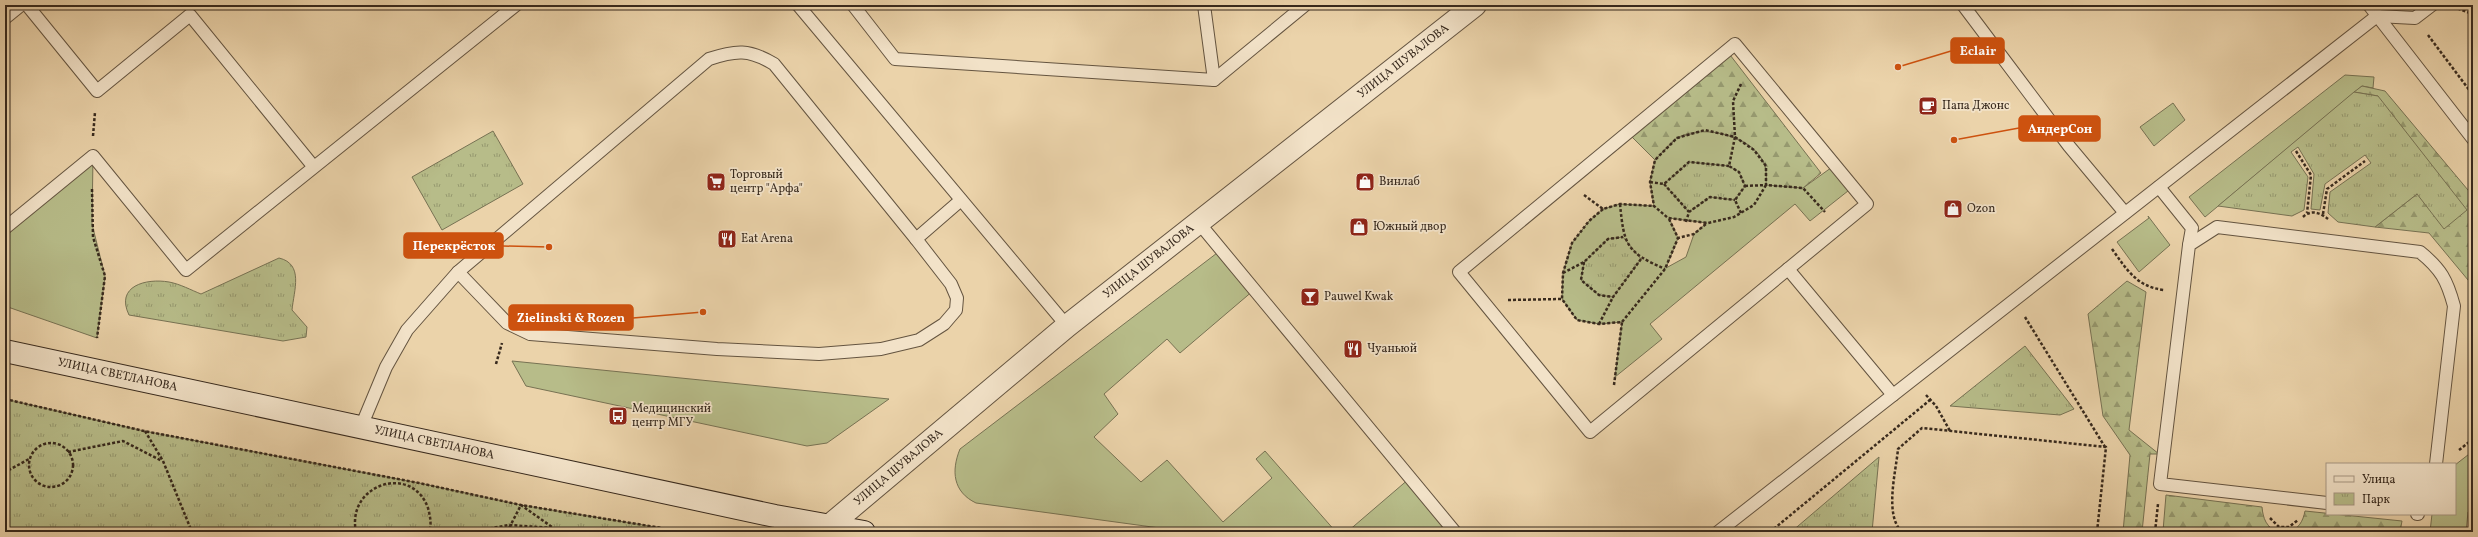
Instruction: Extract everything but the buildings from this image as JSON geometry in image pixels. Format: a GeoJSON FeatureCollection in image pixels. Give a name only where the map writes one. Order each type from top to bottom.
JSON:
{"type":"FeatureCollection","features":[{"type":"Feature","properties":{"kind":"street","name":"УЛИЦА ШУВАЛОВА"},"geometry":{"type":"LineString","coordinates":[[829,526],[1067,326],[1475,5]]}},
{"type":"Feature","properties":{"kind":"street","name":"УЛИЦА СВЕТЛАНОВА"},"geometry":{"type":"LineString","coordinates":[[5,351],[775,516],[864,532]]}},
{"type":"Feature","properties":{"kind":"lane"},"geometry":{"type":"LineString","coordinates":[[5,18],[22,5]]}},
{"type":"Feature","properties":{"kind":"lane"},"geometry":{"type":"LineString","coordinates":[[28,5],[97,91],[190,15],[313,166]]}},
{"type":"Feature","properties":{"kind":"lane"},"geometry":{"type":"LineString","coordinates":[[5,228],[93,156],[186,270],[313,166],[516,5]]}},
{"type":"Feature","properties":{"kind":"lane"},"geometry":{"type":"LineString","coordinates":[[798,5],[1067,326]]}},
{"type":"Feature","properties":{"kind":"lane"},"geometry":{"type":"LineString","coordinates":[[853,5],[895,59],[1214,80],[1305,5]]}},
{"type":"Feature","properties":{"kind":"lane"},"geometry":{"type":"LineString","coordinates":[[1204,5],[1214,80]]}},
{"type":"Feature","properties":{"kind":"lane"},"geometry":{"type":"LineString","coordinates":[[1963,5],[2069,146],[2125,213]]}},
{"type":"Feature","properties":{"kind":"lane"},"geometry":{"type":"LineString","coordinates":[[2369,5],[2473,138]]}},
{"type":"Feature","properties":{"kind":"lane"},"geometry":{"type":"LineString","coordinates":[[1718,532],[2377,16],[2415,18],[2432,5]]}},
{"type":"Feature","properties":{"kind":"lane"},"geometry":{"type":"LineString","coordinates":[[1735,44],[1751,64],[1867,204],[1590,432],[1459,272],[1735,44]]}},
{"type":"Feature","properties":{"kind":"lane"},"geometry":{"type":"LineString","coordinates":[[360,428],[386,367],[407,330],[458,272],[709,59],[734,51],[758,54],[774,64],[951,284],[957,298],[956,310],[944,324],[919,340],[881,349],[819,354],[717,349],[530,334],[507,323],[458,272]]}},
{"type":"Feature","properties":{"kind":"lane"},"geometry":{"type":"LineString","coordinates":[[2159,187],[2192,228],[2160,484],[2326,504]]}},
{"type":"Feature","properties":{"kind":"lane"},"geometry":{"type":"LineString","coordinates":[[916,240],[962,200]]}},
{"type":"Feature","properties":{"kind":"lane"},"geometry":{"type":"LineString","coordinates":[[1198,223],[1455,532]]}},
{"type":"Feature","properties":{"kind":"lane"},"geometry":{"type":"LineString","coordinates":[[2189,245],[2217,227],[2420,252],[2435,264],[2448,284],[2454,306],[2436,463]]}},
{"type":"Feature","properties":{"kind":"lane"},"geometry":{"type":"LineString","coordinates":[[1788,269],[1892,395]]}},
{"type":"Feature","properties":{"kind":"path"},"geometry":{"type":"LineString","coordinates":[[2447,5],[2473,14]]}},
{"type":"Feature","properties":{"kind":"path"},"geometry":{"type":"LineString","coordinates":[[2415,18],[2473,96]]}},
{"type":"Feature","properties":{"kind":"path"},"geometry":{"type":"LineString","coordinates":[[1729,166],[1735,137],[1733,101],[1751,64]]}},
{"type":"Feature","properties":{"kind":"path"},"geometry":{"type":"LineString","coordinates":[[93,156],[97,91]]}},
{"type":"Feature","properties":{"kind":"path"},"geometry":{"type":"LineString","coordinates":[[1654,206],[1650,182],[1655,160],[1677,138],[1705,130],[1735,137],[1754,150],[1766,166],[1766,185],[1754,205],[1734,217],[1708,223],[1686,222],[1668,218]]}},
{"type":"Feature","properties":{"kind":"path"},"geometry":{"type":"LineString","coordinates":[[2296,151],[2312,175],[2307,213]]}},
{"type":"Feature","properties":{"kind":"path"},"geometry":{"type":"LineString","coordinates":[[2323,214],[2328,189],[2365,161]]}},
{"type":"Feature","properties":{"kind":"path"},"geometry":{"type":"LineString","coordinates":[[1664,184],[1689,162],[1729,166],[1739,172],[1745,186]]}},
{"type":"Feature","properties":{"kind":"path"},"geometry":{"type":"LineString","coordinates":[[1650,182],[1664,184],[1689,212]]}},
{"type":"Feature","properties":{"kind":"path"},"geometry":{"type":"LineString","coordinates":[[1745,186],[1766,185],[1803,188],[1839,227]]}},
{"type":"Feature","properties":{"kind":"path"},"geometry":{"type":"LineString","coordinates":[[1735,200],[1745,186]]}},
{"type":"Feature","properties":{"kind":"path"},"geometry":{"type":"LineString","coordinates":[[1557,191],[1585,195],[1603,209]]}},
{"type":"Feature","properties":{"kind":"path"},"geometry":{"type":"LineString","coordinates":[[1686,222],[1689,212],[1710,197],[1735,200]]}},
{"type":"Feature","properties":{"kind":"path"},"geometry":{"type":"LineString","coordinates":[[1735,200],[1741,213]]}},
{"type":"Feature","properties":{"kind":"path"},"geometry":{"type":"LineString","coordinates":[[1620,204],[1624,237],[1641,259],[1665,269]]}},
{"type":"Feature","properties":{"kind":"path"},"geometry":{"type":"LineString","coordinates":[[1611,415],[1622,322],[1665,269],[1678,238],[1668,218],[1654,206],[1620,204],[1603,209],[1589,221],[1572,243],[1563,273],[1562,299],[1577,320],[1599,324],[1622,322]]}},
{"type":"Feature","properties":{"kind":"path"},"geometry":{"type":"LineString","coordinates":[[92,209],[93,237],[105,276],[97,338]]}},
{"type":"Feature","properties":{"kind":"path"},"geometry":{"type":"LineString","coordinates":[[1678,238],[1694,234],[1708,223]]}},
{"type":"Feature","properties":{"kind":"path"},"geometry":{"type":"LineString","coordinates":[[2100,232],[2132,278],[2152,288],[2184,293]]}},
{"type":"Feature","properties":{"kind":"path"},"geometry":{"type":"LineString","coordinates":[[1563,273],[1584,262],[1608,239],[1624,237]]}},
{"type":"Feature","properties":{"kind":"path"},"geometry":{"type":"LineString","coordinates":[[1599,324],[1613,297],[1641,259]]}},
{"type":"Feature","properties":{"kind":"path"},"geometry":{"type":"LineString","coordinates":[[1584,262],[1581,280],[1599,296],[1613,297]]}},
{"type":"Feature","properties":{"kind":"path"},"geometry":{"type":"LineString","coordinates":[[1481,300],[1562,299]]}},
{"type":"Feature","properties":{"kind":"path"},"geometry":{"type":"LineString","coordinates":[[2032,328],[2106,447],[2097,532]]}},
{"type":"Feature","properties":{"kind":"path"},"geometry":{"type":"LineString","coordinates":[[5,400],[144,431],[400,479],[521,505],[686,532]]}},
{"type":"Feature","properties":{"kind":"path"},"geometry":{"type":"LineString","coordinates":[[1770,532],[1930,400]]}},
{"type":"Feature","properties":{"kind":"path"},"geometry":{"type":"LineString","coordinates":[[1936,406],[1950,431]]}},
{"type":"Feature","properties":{"kind":"path"},"geometry":{"type":"LineString","coordinates":[[1902,532],[1896,526],[1892,510],[1898,449],[1922,428],[2106,447]]}},
{"type":"Feature","properties":{"kind":"path"},"geometry":{"type":"LineString","coordinates":[[144,431],[163,461],[192,532]]}},
{"type":"Feature","properties":{"kind":"path"},"geometry":{"type":"LineString","coordinates":[[68,452],[124,441],[163,461]]}},
{"type":"Feature","properties":{"kind":"path"},"geometry":{"type":"LineString","coordinates":[[50,443],[62,447],[68,452],[71,458],[71,472],[62,484],[55,487],[40,484],[35,480],[29,467],[30,459],[37,448],[50,443]]}},
{"type":"Feature","properties":{"kind":"path"},"geometry":{"type":"LineString","coordinates":[[5,474],[30,459]]}},
{"type":"Feature","properties":{"kind":"path"},"geometry":{"type":"LineString","coordinates":[[399,484],[400,479]]}},
{"type":"Feature","properties":{"kind":"path"},"geometry":{"type":"LineString","coordinates":[[356,532],[355,513],[360,502],[368,492],[380,485],[399,484],[418,492],[426,503],[430,515],[429,532]]}},
{"type":"Feature","properties":{"kind":"path"},"geometry":{"type":"LineString","coordinates":[[2154,532],[2160,484]]}},
{"type":"Feature","properties":{"kind":"path"},"geometry":{"type":"LineString","coordinates":[[508,532],[509,525],[521,505]]}},
{"type":"Feature","properties":{"kind":"path"},"geometry":{"type":"LineString","coordinates":[[521,505],[559,532]]}},
{"type":"Feature","properties":{"kind":"path"},"geometry":{"type":"LineString","coordinates":[[470,532],[509,525],[552,528]]}},
{"type":"Feature","properties":{"kind":"green space"},"geometry":{"type":"Polygon","coordinates":[[[1727,51],[1821,173],[1803,188],[1766,185],[1766,168],[1760,156],[1751,147],[1740,140],[1727,135],[1714,132],[1688,134],[1674,140],[1655,160],[1628,133],[1727,51]]]}},
{"type":"Feature","properties":{"kind":"green space"},"geometry":{"type":"Polygon","coordinates":[[[2345,75],[2374,77],[2373,88],[2362,86],[2205,217],[2189,197],[2345,75]]]}},
{"type":"Feature","properties":{"kind":"green space"},"geometry":{"type":"Polygon","coordinates":[[[2362,86],[2385,91],[2473,196],[2473,286],[2429,233],[2375,227],[2417,194],[2378,96],[2354,92],[2362,86]]]}},
{"type":"Feature","properties":{"kind":"green space"},"geometry":{"type":"Polygon","coordinates":[[[2354,92],[2378,96],[2467,210],[2444,229],[2417,194],[2375,227],[2338,222],[2328,213],[2330,192],[2371,163],[2365,155],[2325,184],[2320,210],[2311,209],[2314,174],[2298,147],[2291,152],[2308,177],[2304,210],[2292,216],[2218,206],[2354,92]]]}},
{"type":"Feature","properties":{"kind":"green space"},"geometry":{"type":"Polygon","coordinates":[[[2173,103],[2185,120],[2154,146],[2140,127],[2173,103]]]}},
{"type":"Feature","properties":{"kind":"green space"},"geometry":{"type":"Polygon","coordinates":[[[1705,130],[1740,140],[1761,157],[1766,168],[1767,185],[1803,188],[1835,165],[1853,187],[1810,221],[1795,204],[1650,324],[1662,339],[1615,377],[1622,322],[1599,324],[1577,320],[1562,299],[1563,273],[1572,243],[1589,221],[1603,209],[1620,204],[1654,206],[1650,182],[1655,160],[1677,138],[1705,130]],[[1669,218],[1678,238],[1666,268],[1686,257],[1694,234],[1707,223],[1669,218]]]}},
{"type":"Feature","properties":{"kind":"green space"},"geometry":{"type":"Polygon","coordinates":[[[493,131],[523,184],[442,230],[412,177],[493,131]]]}},
{"type":"Feature","properties":{"kind":"green space"},"geometry":{"type":"Polygon","coordinates":[[[93,156],[92,224],[105,276],[97,338],[5,306],[5,228],[93,156]]]}},
{"type":"Feature","properties":{"kind":"green space"},"geometry":{"type":"Polygon","coordinates":[[[1689,162],[1729,166],[1739,172],[1745,186],[1735,200],[1710,197],[1689,212],[1664,184],[1689,162]]]}},
{"type":"Feature","properties":{"kind":"green space"},"geometry":{"type":"Polygon","coordinates":[[[2148,216],[2170,245],[2139,272],[2117,242],[2149,218],[2148,216]]]}},
{"type":"Feature","properties":{"kind":"green space"},"geometry":{"type":"Polygon","coordinates":[[[1623,237],[1641,259],[1613,297],[1599,295],[1581,280],[1584,262],[1608,239],[1623,237]]]}},
{"type":"Feature","properties":{"kind":"green space"},"geometry":{"type":"Polygon","coordinates":[[[1221,250],[1254,290],[1180,353],[1167,339],[1104,394],[1118,414],[1094,437],[1141,482],[1167,460],[1223,522],[1272,478],[1256,459],[1265,451],[1336,532],[1189,532],[976,503],[963,493],[958,487],[955,473],[955,465],[960,449],[1221,250]]]}},
{"type":"Feature","properties":{"kind":"green space"},"geometry":{"type":"Polygon","coordinates":[[[279,258],[287,261],[295,272],[296,279],[292,310],[307,327],[306,337],[283,341],[129,315],[126,305],[126,297],[129,291],[135,286],[151,281],[169,282],[201,294],[279,258]]]}},
{"type":"Feature","properties":{"kind":"green space"},"geometry":{"type":"Polygon","coordinates":[[[2127,281],[2146,292],[2129,430],[2159,454],[2150,454],[2142,532],[2123,532],[2130,455],[2103,416],[2088,314],[2127,281]]]}},
{"type":"Feature","properties":{"kind":"green space"},"geometry":{"type":"Polygon","coordinates":[[[2025,346],[2074,409],[2060,415],[1950,406],[2025,346]]]}},
{"type":"Feature","properties":{"kind":"green space"},"geometry":{"type":"Polygon","coordinates":[[[512,361],[889,399],[827,443],[807,446],[526,386],[512,361]]]}},
{"type":"Feature","properties":{"kind":"green space"},"geometry":{"type":"Polygon","coordinates":[[[5,399],[144,431],[419,483],[521,505],[686,532],[5,532],[5,399]]]}},
{"type":"Feature","properties":{"kind":"green space"},"geometry":{"type":"Polygon","coordinates":[[[2473,451],[2473,508],[2468,512],[2466,532],[2430,532],[2432,515],[2456,515],[2456,464],[2473,451]]]}},
{"type":"Feature","properties":{"kind":"green space"},"geometry":{"type":"Polygon","coordinates":[[[1879,457],[1872,532],[1791,532],[1879,457]]]}},
{"type":"Feature","properties":{"kind":"green space"},"geometry":{"type":"Polygon","coordinates":[[[1410,478],[1455,532],[1347,532],[1410,478]]]}},
{"type":"Feature","properties":{"kind":"green space"},"geometry":{"type":"Polygon","coordinates":[[[2166,495],[2262,507],[2263,515],[2268,525],[2279,532],[2163,531],[2166,495]]]}},
{"type":"Feature","properties":{"kind":"green space"},"geometry":{"type":"Polygon","coordinates":[[[2305,511],[2326,513],[2326,515],[2344,515],[2402,521],[2400,532],[2288,532],[2295,529],[2303,518],[2305,511]]]}},
{"type":"Feature","properties":{"kind":"place","name":"Eclair"},"geometry":{"type":"Point","coordinates":[1898,67]}},
{"type":"Feature","properties":{"kind":"place","name":"Папа Джонс"},"geometry":{"type":"Point","coordinates":[1928,106]}},
{"type":"Feature","properties":{"kind":"place","name":"АндерСон"},"geometry":{"type":"Point","coordinates":[1954,140]}},
{"type":"Feature","properties":{"kind":"place","name":"Торговый центр \"Арфа\""},"geometry":{"type":"Point","coordinates":[716,182]}},
{"type":"Feature","properties":{"kind":"place","name":"Винлаб"},"geometry":{"type":"Point","coordinates":[1365,182]}},
{"type":"Feature","properties":{"kind":"place","name":"Ozon"},"geometry":{"type":"Point","coordinates":[1953,209]}},
{"type":"Feature","properties":{"kind":"place","name":"Южный двор"},"geometry":{"type":"Point","coordinates":[1359,227]}},
{"type":"Feature","properties":{"kind":"place","name":"Eat Arena"},"geometry":{"type":"Point","coordinates":[727,239]}},
{"type":"Feature","properties":{"kind":"place","name":"Перекрёсток"},"geometry":{"type":"Point","coordinates":[549,247]}},
{"type":"Feature","properties":{"kind":"place","name":"Pauwel Kwak"},"geometry":{"type":"Point","coordinates":[1310,297]}},
{"type":"Feature","properties":{"kind":"place","name":"Zielinski & Rozen"},"geometry":{"type":"Point","coordinates":[703,312]}},
{"type":"Feature","properties":{"kind":"place","name":"Чуаньюй"},"geometry":{"type":"Point","coordinates":[1353,349]}},
{"type":"Feature","properties":{"kind":"place","name":"Медицинский центр МГУ"},"geometry":{"type":"Point","coordinates":[618,416]}}]}
